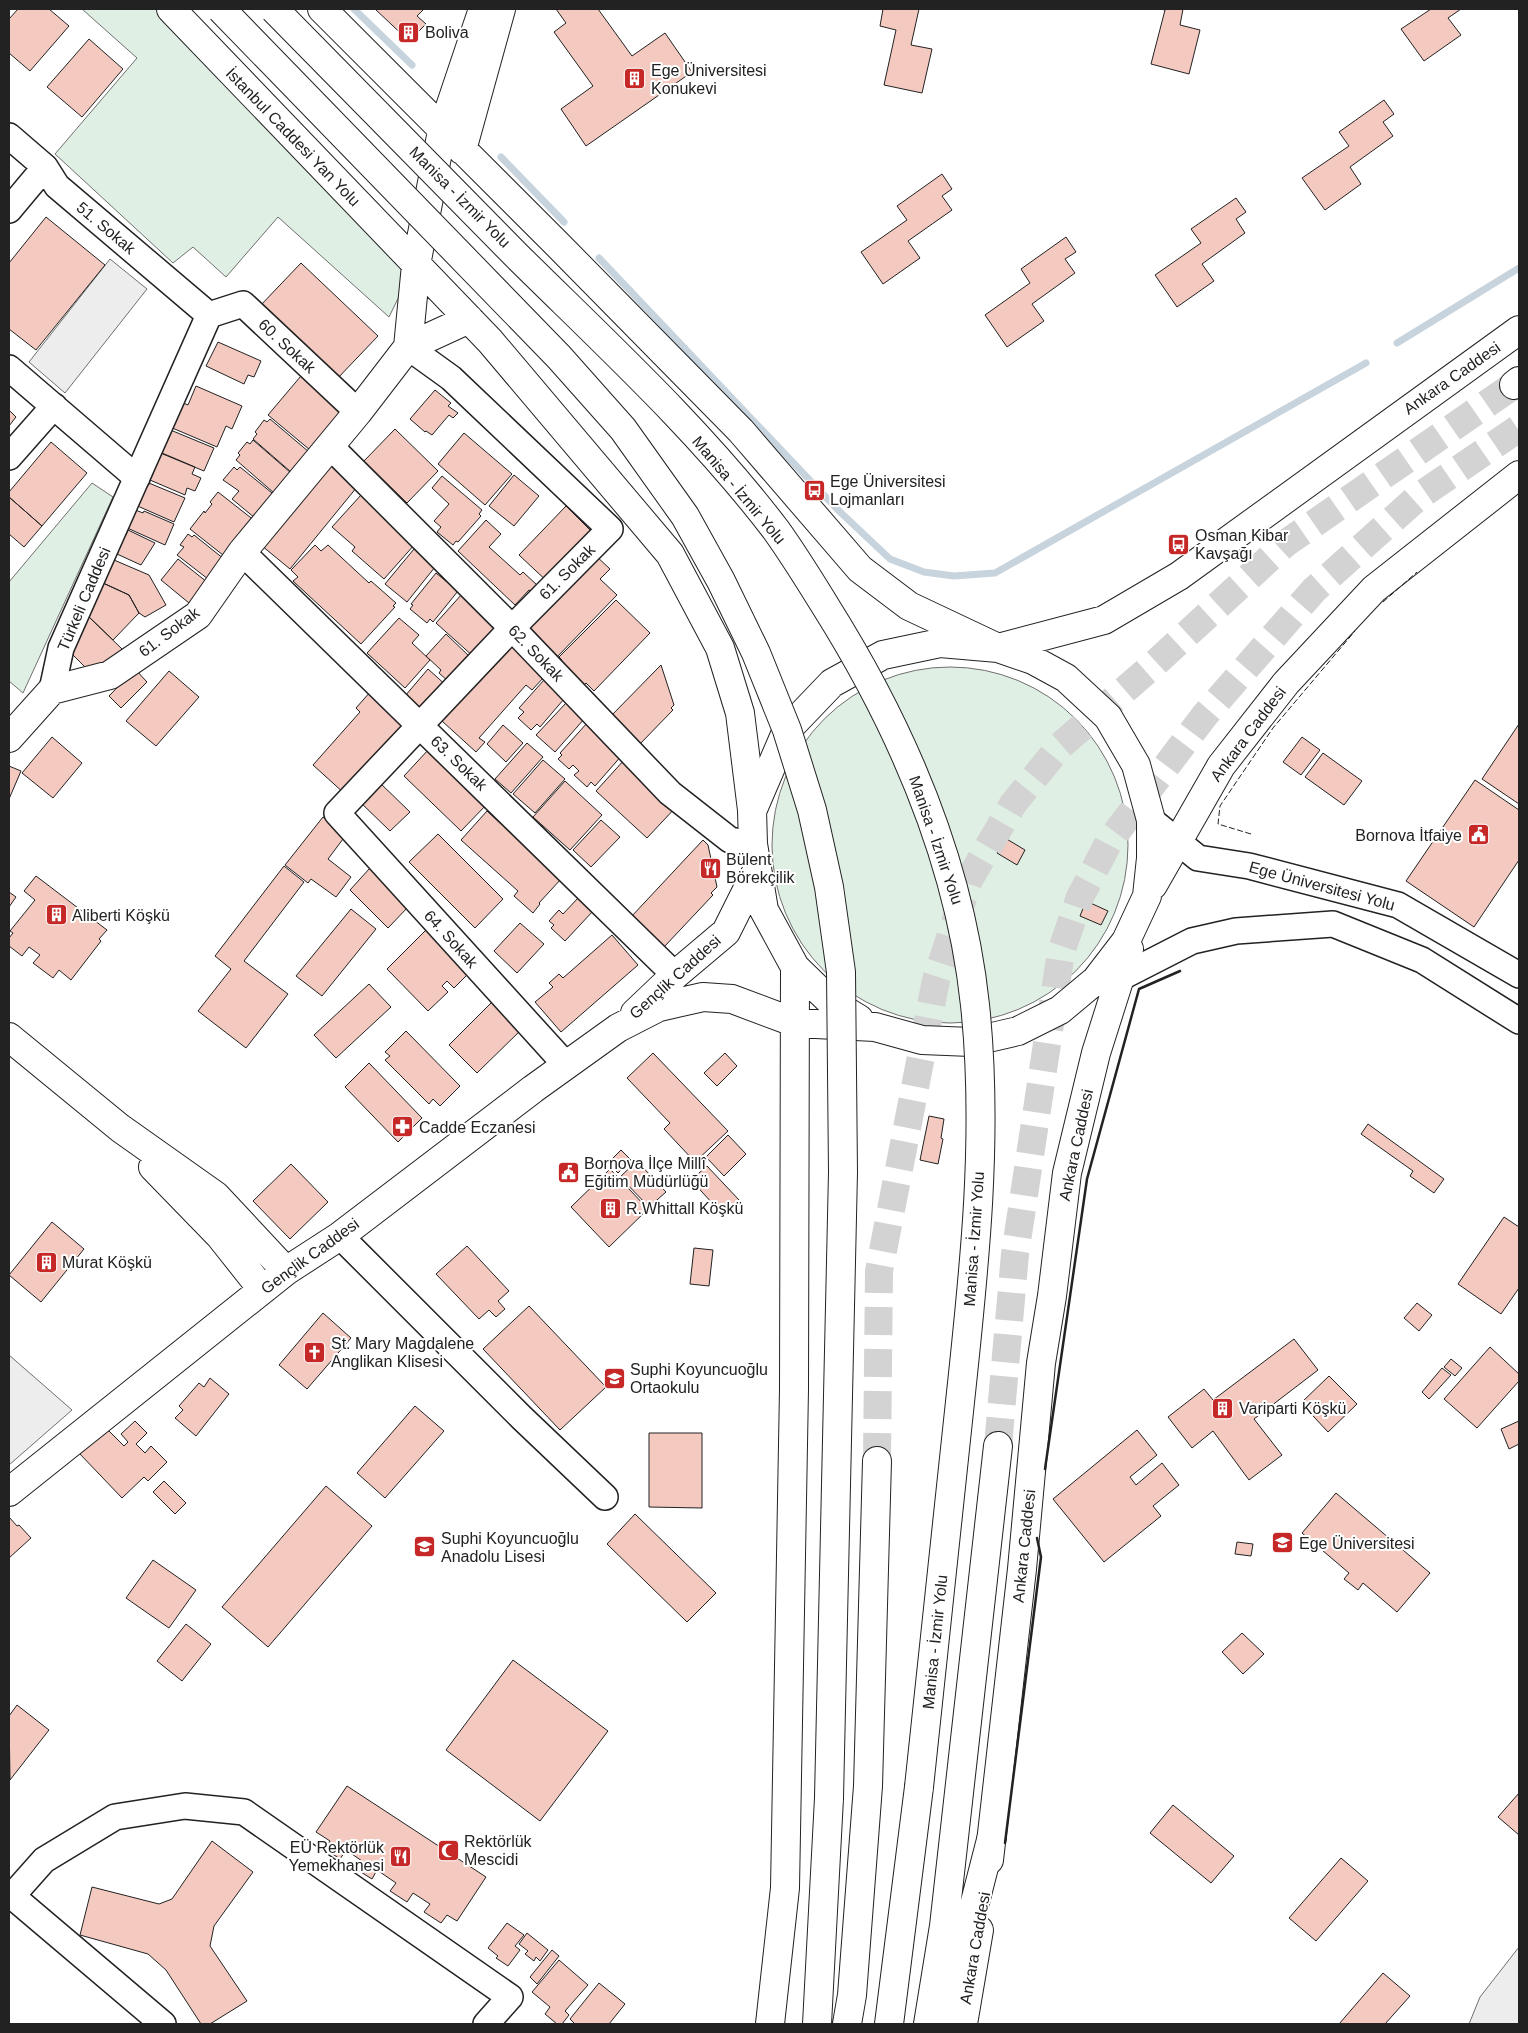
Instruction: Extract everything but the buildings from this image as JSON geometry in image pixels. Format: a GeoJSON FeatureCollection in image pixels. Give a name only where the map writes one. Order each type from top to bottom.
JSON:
{"type":"FeatureCollection","features":[{"type":"Feature","properties":{"kind":"main road","name":"İstanbul Caddesi Yan Yolu"},"geometry":{"type":"LineString","coordinates":[[171,9],[490,341],[670,554],[720,648],[740,713],[752,810],[755,857],[764,910],[795,967]]}},
{"type":"Feature","properties":{"kind":"main road"},"geometry":{"type":"LineString","coordinates":[[220,9],[559,357],[623,430],[685,516],[721,581],[756,652],[787,730],[814,820],[829,887],[841,972],[843,1182],[829,1798],[817,2024]]}},
{"type":"Feature","properties":{"kind":"main road","name":"Manisa - İzmir Yolu"},"geometry":{"type":"LineString","coordinates":[[274,9],[651,388],[717,460],[776,531],[848,642],[873,688],[906,752],[936,832],[960,912],[975,1004],[981,1099],[975,1259],[919,1787],[889,2024]]}},
{"type":"Feature","properties":{"kind":"main road"},"geometry":{"type":"LineString","coordinates":[[322,9],[741,431],[860,569],[909,606],[998,648],[1033,660],[1066,678],[1108,716],[1136,765],[1151,820],[1151,858],[1147,896],[1126,941],[1096,980],[1060,1010],[1018,1031],[971,1042],[922,1040],[874,1027],[831,1002],[795,967]]}},
{"type":"Feature","properties":{"kind":"main road"},"geometry":{"type":"LineString","coordinates":[[408,347],[416,265],[442,131],[482,9]]}},
{"type":"Feature","properties":{"kind":"main road"},"geometry":{"type":"LineString","coordinates":[[462,150],[501,9]]}},
{"type":"Feature","properties":{"kind":"main road","name":"61. Sokak"},"geometry":{"type":"LineString","coordinates":[[52,690],[110,675],[198,615],[242,552],[358,412],[408,347],[469,319]]}},
{"type":"Feature","properties":{"kind":"main road","name":"Ankara Caddesi"},"geometry":{"type":"LineString","coordinates":[[998,648],[1104,620],[1178,576],[1519,330]]}},
{"type":"Feature","properties":{"kind":"main road","name":"Ankara Caddesi"},"geometry":{"type":"LineString","coordinates":[[962,2024],[984,1898],[992,1836],[1022,1569],[1041,1363],[1052,1296],[1067,1173],[1096,1053],[1147,896],[1221,766],[1292,676],[1374,589],[1519,475]]}},
{"type":"Feature","properties":{"kind":"main road"},"geometry":{"type":"LineString","coordinates":[[752,810],[787,730],[832,683],[883,655],[930,645],[940,643],[998,648]]}},
{"type":"Feature","properties":{"kind":"main road"},"geometry":{"type":"LineString","coordinates":[[9,738],[52,690]]}},
{"type":"Feature","properties":{"kind":"main road","name":"Gençlik Caddesi"},"geometry":{"type":"LineString","coordinates":[[9,1492],[65,1446],[128,1399],[262,1289],[340,1236],[566,1065],[618,1028],[675,974],[726,932],[755,857]]}},
{"type":"Feature","properties":{"kind":"main road"},"geometry":{"type":"LineString","coordinates":[[770,2024],[785,1888],[794,1389],[795,967]]}},
{"type":"Feature","properties":{"kind":"main road","name":"Gençlik Caddesi"},"geometry":{"type":"LineString","coordinates":[[618,1028],[659,1007],[703,997],[732,999],[796,1023],[874,1027]]}},
{"type":"Feature","properties":{"kind":"main road"},"geometry":{"type":"LineString","coordinates":[[9,1037],[120,1128],[216,1196],[286,1271]]}},
{"type":"Feature","properties":{"kind":"main road"},"geometry":{"type":"LineString","coordinates":[[120,1128],[220,1236],[262,1289]]}},
{"type":"Feature","properties":{"kind":"main road","name":"Ankara Caddesi"},"geometry":{"type":"LineString","coordinates":[[928,2024],[944,1926],[998,1446]]}},
{"type":"Feature","properties":{"kind":"main road"},"geometry":{"type":"LineString","coordinates":[[847,2024],[852,1995],[868,1786],[878,1461]]}},
{"type":"Feature","properties":{"kind":"main road"},"geometry":{"type":"LineString","coordinates":[[943,2024],[992,1836]]}},
{"type":"Feature","properties":{"kind":"street","name":"51. Sokak"},"geometry":{"type":"LineString","coordinates":[[9,136],[45,167],[57,186],[209,315]]}},
{"type":"Feature","properties":{"kind":"street"},"geometry":{"type":"LineString","coordinates":[[9,210],[45,167]]}},
{"type":"Feature","properties":{"kind":"street","name":"60. Sokak"},"geometry":{"type":"LineString","coordinates":[[209,315],[243,304],[358,412]]}},
{"type":"Feature","properties":{"kind":"street","name":"Türkeli Caddesi"},"geometry":{"type":"LineString","coordinates":[[52,690],[60,648],[209,315]]}},
{"type":"Feature","properties":{"kind":"street","name":"61. Sokak"},"geometry":{"type":"LineString","coordinates":[[338,813],[512,628],[610,529],[451,378],[408,347]]}},
{"type":"Feature","properties":{"kind":"street"},"geometry":{"type":"LineString","coordinates":[[9,368],[137,478]]}},
{"type":"Feature","properties":{"kind":"street"},"geometry":{"type":"LineString","coordinates":[[9,456],[54,406]]}},
{"type":"Feature","properties":{"kind":"street","name":"62. Sokak"},"geometry":{"type":"LineString","coordinates":[[330,446],[512,628],[670,793],[755,857]]}},
{"type":"Feature","properties":{"kind":"street","name":"63. Sokak"},"geometry":{"type":"LineString","coordinates":[[242,552],[675,974]]}},
{"type":"Feature","properties":{"kind":"street","name":"64. Sokak"},"geometry":{"type":"LineString","coordinates":[[338,813],[566,1065]]}},
{"type":"Feature","properties":{"kind":"street","name":"Ege Üniversitesi Yolu"},"geometry":{"type":"LineString","coordinates":[[1151,820],[1198,858],[1249,866],[1398,905],[1519,975]]}},
{"type":"Feature","properties":{"kind":"street"},"geometry":{"type":"LineString","coordinates":[[1060,1010],[1192,941],[1236,931],[1333,924],[1422,960],[1519,1021]]}},
{"type":"Feature","properties":{"kind":"street"},"geometry":{"type":"LineString","coordinates":[[340,1236],[522,1418],[605,1497]]}},
{"type":"Feature","properties":{"kind":"street"},"geometry":{"type":"LineString","coordinates":[[163,2024],[12,1896],[44,1860],[115,1816],[185,1806],[244,1812],[510,1997],[486,2024]]}},
{"type":"Feature","properties":{"kind":"green space"},"geometry":{"type":"Polygon","coordinates":[[[82,9],[166,9],[410,274],[389,317],[278,217],[226,277],[193,247],[173,263],[55,154],[137,58],[82,9]]]}},
{"type":"Feature","properties":{"kind":"green space"},"geometry":{"type":"Polygon","coordinates":[[[92,483],[113,497],[23,693],[9,681],[9,582],[92,483]]]}},
{"type":"Feature","properties":{"kind":"green space"},"geometry":{"type":"Polygon","coordinates":[[[950,667],[985,671],[1018,681],[1049,697],[1076,719],[1098,746],[1114,777],[1124,810],[1128,845],[1124,880],[1114,913],[1098,944],[1076,971],[1049,993],[1018,1009],[985,1019],[950,1023],[915,1019],[882,1009],[851,993],[824,971],[802,944],[786,913],[776,880],[772,845],[776,810],[786,777],[802,746],[824,719],[851,697],[882,681],[915,671],[950,667]]]}},
{"type":"Feature","properties":{"kind":"shaded area"},"geometry":{"type":"Polygon","coordinates":[[[110,259],[147,289],[65,393],[29,362],[110,259]]]}},
{"type":"Feature","properties":{"kind":"shaded area"},"geometry":{"type":"Polygon","coordinates":[[[9,1355],[72,1410],[9,1465],[9,1355]]]}},
{"type":"Feature","properties":{"kind":"shaded area"},"geometry":{"type":"Polygon","coordinates":[[[1519,1947],[1519,2024],[1469,2024],[1480,1997],[1519,1947]]]}},
{"type":"Feature","properties":{"kind":"waterway"},"geometry":{"type":"LineString","coordinates":[[354,9],[412,65]]}},
{"type":"Feature","properties":{"kind":"waterway"},"geometry":{"type":"LineString","coordinates":[[501,157],[564,222]]}},
{"type":"Feature","properties":{"kind":"waterway"},"geometry":{"type":"LineString","coordinates":[[599,258],[838,510],[890,559],[924,572],[954,576],[995,573],[1366,363]]}},
{"type":"Feature","properties":{"kind":"waterway"},"geometry":{"type":"LineString","coordinates":[[1397,343],[1519,268]]}},
{"type":"Feature","properties":{"kind":"tunnel"},"geometry":{"type":"LineString","coordinates":[[877,1461],[879,1271],[936,980],[969,880],[1013,804],[1060,746],[1150,668],[1286,543],[1514,385]]}},
{"type":"Feature","properties":{"kind":"tunnel"},"geometry":{"type":"LineString","coordinates":[[998,1446],[1015,1254],[1061,952],[1080,897],[1109,842],[1205,715],[1314,590],[1418,497],[1519,428]]}},
{"type":"Feature","properties":{"kind":"fence"},"geometry":{"type":"LineString","coordinates":[[1383,602],[1417,572]]}},
{"type":"Feature","properties":{"kind":"fence"},"geometry":{"type":"LineString","coordinates":[[1251,834],[1218,824],[1220,806],[1273,728],[1355,631]]}},
{"type":"Feature","properties":{"kind":"wall"},"geometry":{"type":"LineString","coordinates":[[1045,1469],[1087,1179],[1139,989],[1180,971]]}},
{"type":"Feature","properties":{"kind":"wall"},"geometry":{"type":"LineString","coordinates":[[1005,1843],[1041,1557],[1037,1538]]}},
{"type":"Feature","properties":{"kind":"place","name":"Boliva"},"geometry":{"type":"Point","coordinates":[409,32]}},
{"type":"Feature","properties":{"kind":"place","name":"Ege Üniversitesi Konukevi"},"geometry":{"type":"Point","coordinates":[635,79]}},
{"type":"Feature","properties":{"kind":"place","name":"Ege Üniversitesi Lojmanları"},"geometry":{"type":"Point","coordinates":[814,490]}},
{"type":"Feature","properties":{"kind":"place","name":"Osman Kibar Kavşağı"},"geometry":{"type":"Point","coordinates":[1179,544]}},
{"type":"Feature","properties":{"kind":"place","name":"Bornova İtfaiye"},"geometry":{"type":"Point","coordinates":[1478,835]}},
{"type":"Feature","properties":{"kind":"place","name":"Bülent Börekçilik"},"geometry":{"type":"Point","coordinates":[710,868]}},
{"type":"Feature","properties":{"kind":"place","name":"Aliberti Köşkü"},"geometry":{"type":"Point","coordinates":[56,915]}},
{"type":"Feature","properties":{"kind":"place","name":"Cadde Eczanesi"},"geometry":{"type":"Point","coordinates":[403,1127]}},
{"type":"Feature","properties":{"kind":"place","name":"Bornova İlçe Millî Eğitim Müdürlüğü"},"geometry":{"type":"Point","coordinates":[568,1172]}},
{"type":"Feature","properties":{"kind":"place","name":"R.Whittall Köşkü"},"geometry":{"type":"Point","coordinates":[610,1208]}},
{"type":"Feature","properties":{"kind":"place","name":"Murat Köşkü"},"geometry":{"type":"Point","coordinates":[46,1262]}},
{"type":"Feature","properties":{"kind":"place","name":"St. Mary Magdalene Anglikan Klisesi"},"geometry":{"type":"Point","coordinates":[315,1352]}},
{"type":"Feature","properties":{"kind":"place","name":"Suphi Koyuncuoğlu Ortaokulu"},"geometry":{"type":"Point","coordinates":[614,1378]}},
{"type":"Feature","properties":{"kind":"place","name":"Variparti Köşkü"},"geometry":{"type":"Point","coordinates":[1223,1408]}},
{"type":"Feature","properties":{"kind":"place","name":"Ege Üniversitesi"},"geometry":{"type":"Point","coordinates":[1283,1543]}},
{"type":"Feature","properties":{"kind":"place","name":"Suphi Koyuncuoğlu Anadolu Lisesi"},"geometry":{"type":"Point","coordinates":[425,1547]}},
{"type":"Feature","properties":{"kind":"place","name":"Rektörlük Mescidi"},"geometry":{"type":"Point","coordinates":[448,1850]}},
{"type":"Feature","properties":{"kind":"place","name":"EÜ Rektörlük Yemekhanesi"},"geometry":{"type":"Point","coordinates":[400,1856]}}]}
